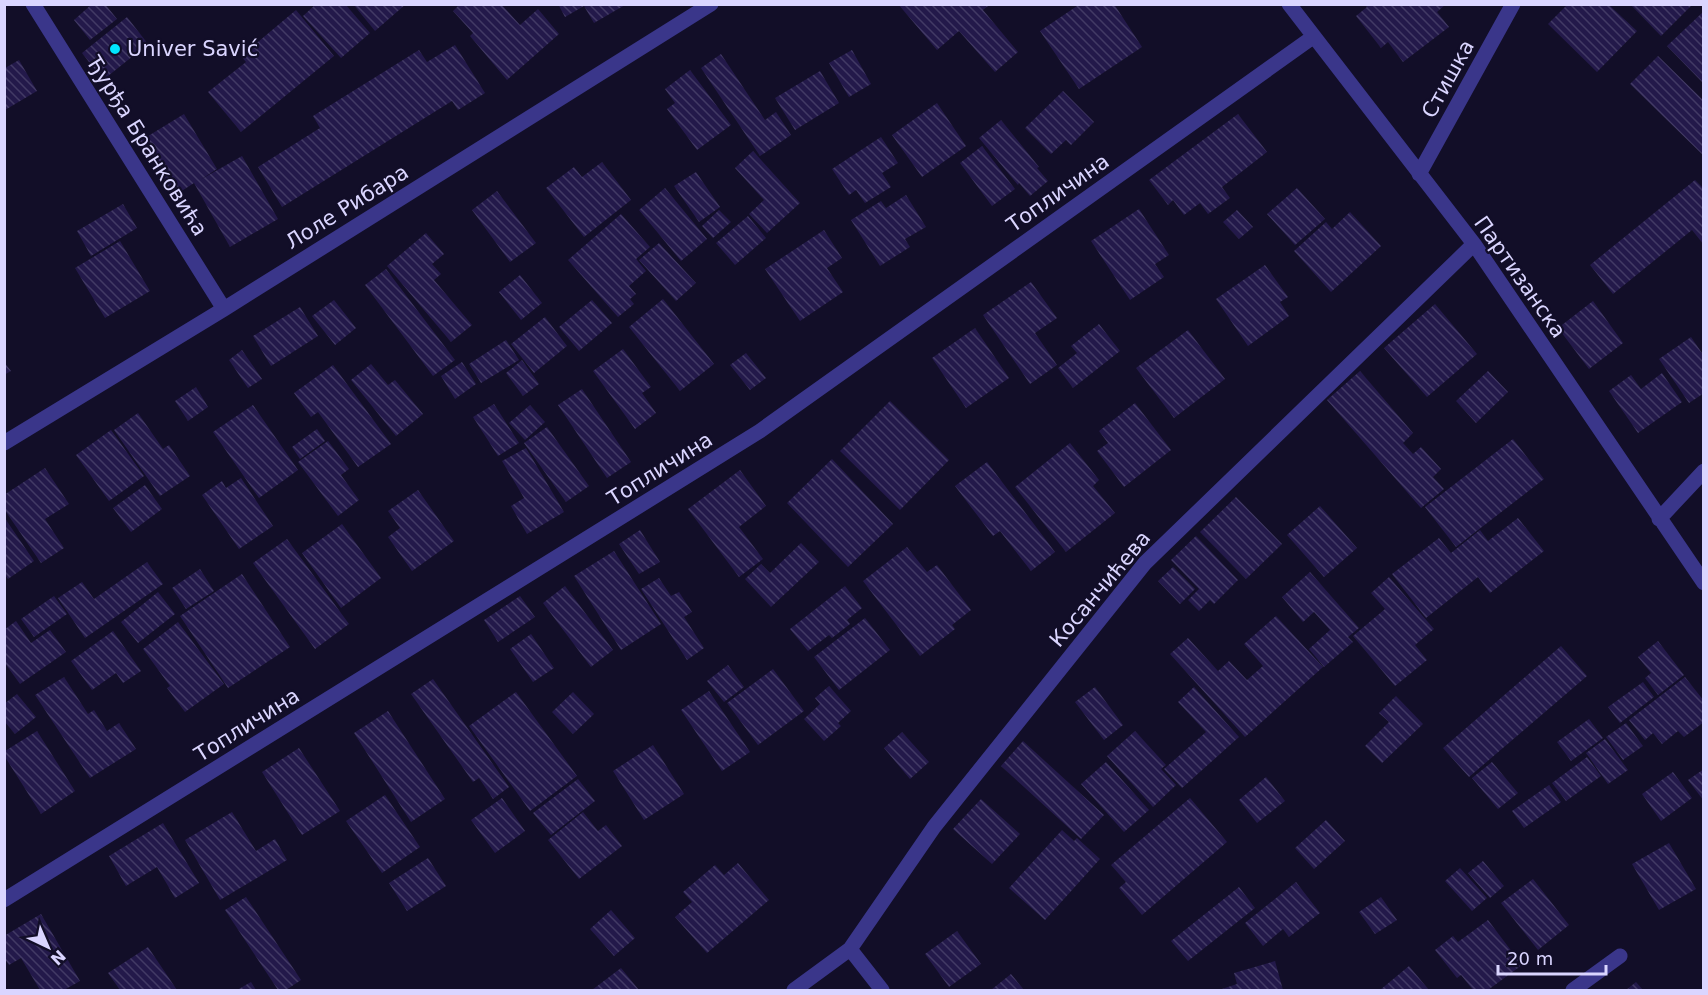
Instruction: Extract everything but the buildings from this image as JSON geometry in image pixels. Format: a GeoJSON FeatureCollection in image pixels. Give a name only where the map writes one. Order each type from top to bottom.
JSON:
{"type":"FeatureCollection","features":[{"type":"Feature","properties":{"kind":"street","name":"Ђурђа Бранковића"},"geometry":{"type":"LineString","coordinates":[[33,4],[224,309]]}},
{"type":"Feature","properties":{"kind":"street","name":"Лоле Рибара"},"geometry":{"type":"LineString","coordinates":[[4,443],[224,309],[711,4]]}},
{"type":"Feature","properties":{"kind":"street","name":"Партизанска"},"geometry":{"type":"LineString","coordinates":[[1289,4],[1474,244],[1704,583]]}},
{"type":"Feature","properties":{"kind":"street","name":"Стишка"},"geometry":{"type":"LineString","coordinates":[[1419,174],[1513,4]]}},
{"type":"Feature","properties":{"kind":"street","name":"Топличина"},"geometry":{"type":"LineString","coordinates":[[4,900],[760,431],[1313,37]]}},
{"type":"Feature","properties":{"kind":"street","name":"Косанчићева"},"geometry":{"type":"LineString","coordinates":[[794,990],[850,949],[933,827],[1145,563],[1474,244]]}},
{"type":"Feature","properties":{"kind":"street"},"geometry":{"type":"LineString","coordinates":[[1659,519],[1704,471]]}},
{"type":"Feature","properties":{"kind":"street"},"geometry":{"type":"LineString","coordinates":[[850,949],[882,990]]}},
{"type":"Feature","properties":{"kind":"street"},"geometry":{"type":"LineString","coordinates":[[1573,990],[1620,956]]}},
{"type":"Feature","properties":{"kind":"place","name":"Univer Savić"},"geometry":{"type":"Point","coordinates":[115,49]}}]}
